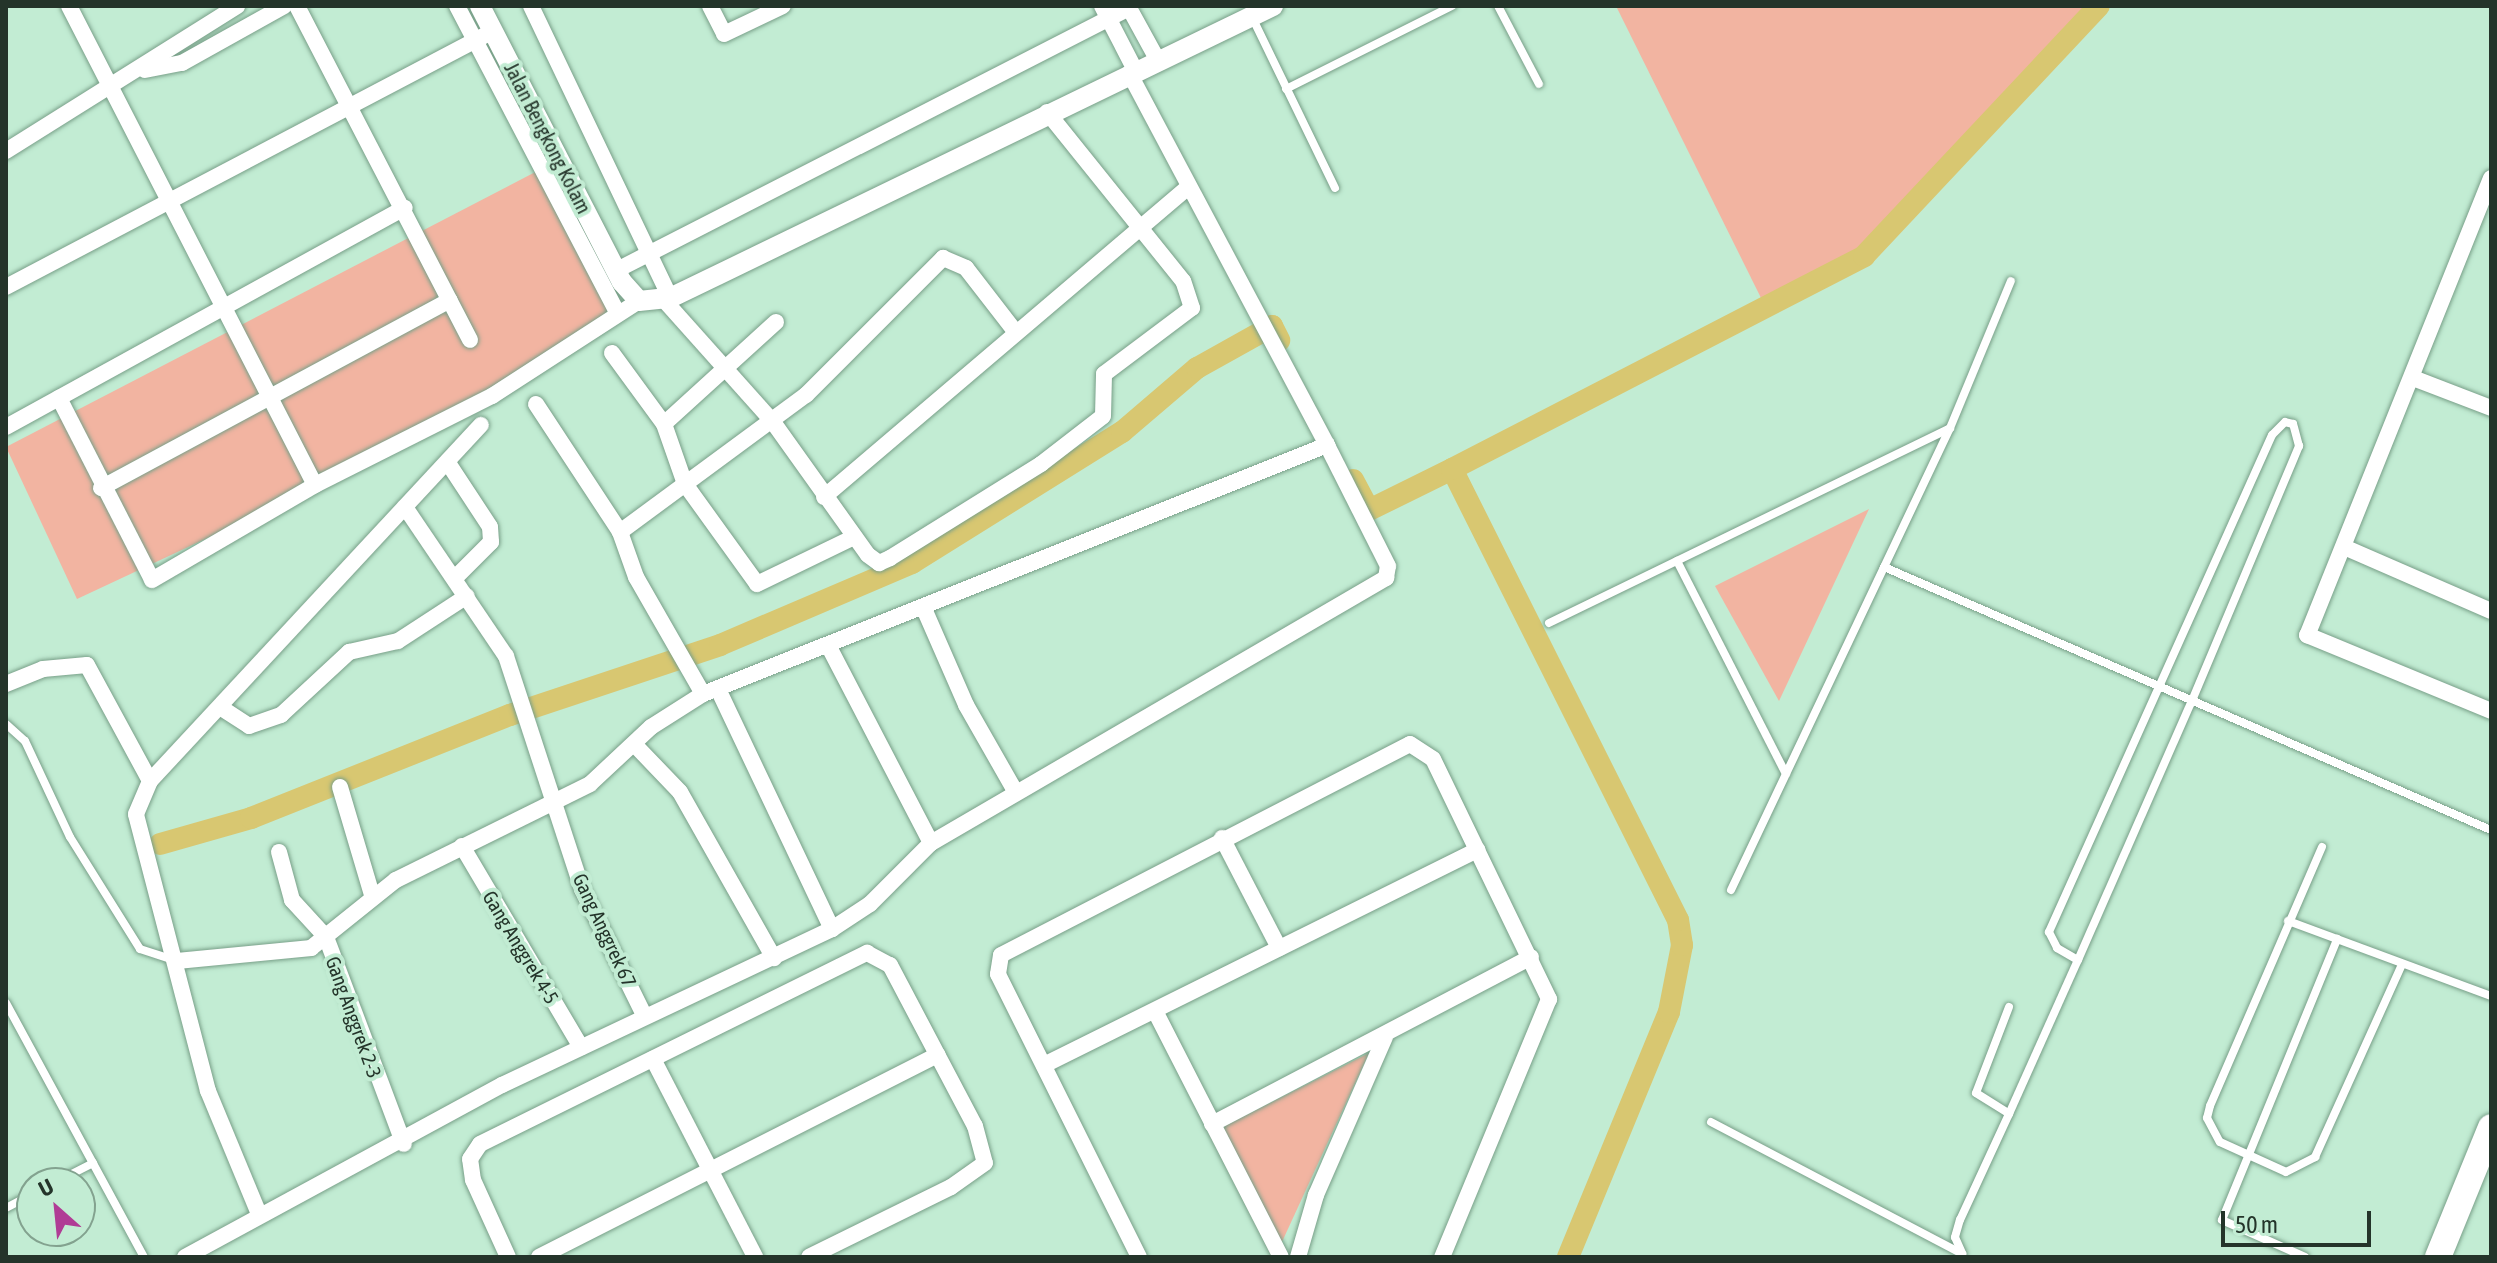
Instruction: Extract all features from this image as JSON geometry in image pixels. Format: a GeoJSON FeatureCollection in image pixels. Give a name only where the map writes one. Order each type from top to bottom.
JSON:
{"type":"FeatureCollection","features":[{"type":"Feature","properties":{"kind":"main road"},"geometry":{"type":"LineString","coordinates":[[2438,1257],[2491,1127]]}},
{"type":"Feature","properties":{"kind":"street"},"geometry":{"type":"LineString","coordinates":[[69,6],[114,87],[222,313],[271,398],[315,485]]}},
{"type":"Feature","properties":{"kind":"street"},"geometry":{"type":"LineString","coordinates":[[6,151],[114,87],[237,6]]}},
{"type":"Feature","properties":{"kind":"street"},"geometry":{"type":"LineString","coordinates":[[140,70],[182,63],[284,6]]}},
{"type":"Feature","properties":{"kind":"street"},"geometry":{"type":"LineString","coordinates":[[297,6],[405,208],[470,340]]}},
{"type":"Feature","properties":{"kind":"street"},"geometry":{"type":"LineString","coordinates":[[457,6],[484,36],[617,312]]}},
{"type":"Feature","properties":{"kind":"street","name":"Jalan Bengkong Kolam"},"geometry":{"type":"LineString","coordinates":[[480,6],[484,36],[617,270],[639,301]]}},
{"type":"Feature","properties":{"kind":"street"},"geometry":{"type":"LineString","coordinates":[[531,6],[667,299],[773,422],[852,538],[879,563],[1041,464],[1108,411],[1104,374],[1192,308],[1183,281],[1047,112]]}},
{"type":"Feature","properties":{"kind":"street"},"geometry":{"type":"LineString","coordinates":[[710,6],[724,34],[783,6]]}},
{"type":"Feature","properties":{"kind":"street"},"geometry":{"type":"LineString","coordinates":[[59,398],[101,488],[150,580],[315,485],[492,396],[617,312],[639,301],[667,299],[1047,112],[1273,6]]}},
{"type":"Feature","properties":{"kind":"street"},"geometry":{"type":"LineString","coordinates":[[617,270],[1105,12],[1128,7],[1157,59]]}},
{"type":"Feature","properties":{"kind":"street"},"geometry":{"type":"LineString","coordinates":[[185,1257],[259,1214],[404,1144],[644,1015],[832,929],[870,904],[931,843],[1015,791],[1379,587],[1388,566],[1278,352],[1187,188],[1105,12]]}},
{"type":"Feature","properties":{"kind":"street"},"geometry":{"type":"LineString","coordinates":[[6,287],[484,36]]}},
{"type":"Feature","properties":{"kind":"street"},"geometry":{"type":"LineString","coordinates":[[2491,178],[2307,635],[2491,711]]}},
{"type":"Feature","properties":{"kind":"street"},"geometry":{"type":"LineString","coordinates":[[824,497],[1014,330],[1187,188]]}},
{"type":"Feature","properties":{"kind":"street"},"geometry":{"type":"LineString","coordinates":[[6,427],[222,313],[405,208]]}},
{"type":"Feature","properties":{"kind":"street"},"geometry":{"type":"LineString","coordinates":[[620,532],[773,422],[943,258],[966,268],[1014,330]]}},
{"type":"Feature","properties":{"kind":"street"},"geometry":{"type":"LineString","coordinates":[[101,488],[450,300]]}},
{"type":"Feature","properties":{"kind":"street"},"geometry":{"type":"LineString","coordinates":[[664,424],[776,322]]}},
{"type":"Feature","properties":{"kind":"street"},"geometry":{"type":"LineString","coordinates":[[612,353],[664,424],[685,484],[757,584],[852,538]]}},
{"type":"Feature","properties":{"kind":"street"},"geometry":{"type":"LineString","coordinates":[[2413,378],[2491,408]]}},
{"type":"Feature","properties":{"kind":"street"},"geometry":{"type":"LineString","coordinates":[[536,404],[620,532],[691,674],[710,691],[832,929]]}},
{"type":"Feature","properties":{"kind":"street"},"geometry":{"type":"LineString","coordinates":[[259,1214],[208,1091],[177,961],[138,832],[136,814],[150,781],[223,709],[405,507],[450,466],[481,425]]}},
{"type":"Feature","properties":{"kind":"street"},"geometry":{"type":"LineString","coordinates":[[177,961],[292,953],[326,937],[372,895],[556,797],[590,784],[634,744],[710,691],[925,611],[1327,445]]}},
{"type":"Feature","properties":{"kind":"street"},"geometry":{"type":"LineString","coordinates":[[450,466],[490,527],[491,542],[454,579]]}},
{"type":"Feature","properties":{"kind":"street","name":"Gang Anggrek 67"},"geometry":{"type":"LineString","coordinates":[[405,507],[506,656],[556,797],[582,889],[644,1015]]}},
{"type":"Feature","properties":{"kind":"street"},"geometry":{"type":"LineString","coordinates":[[2344,547],[2491,611]]}},
{"type":"Feature","properties":{"kind":"street"},"geometry":{"type":"LineString","coordinates":[[223,709],[249,726],[281,715],[349,652],[398,641],[467,596]]}},
{"type":"Feature","properties":{"kind":"street"},"geometry":{"type":"LineString","coordinates":[[925,611],[966,705],[1015,791]]}},
{"type":"Feature","properties":{"kind":"street"},"geometry":{"type":"LineString","coordinates":[[829,647],[931,843]]}},
{"type":"Feature","properties":{"kind":"street"},"geometry":{"type":"LineString","coordinates":[[6,684],[43,669],[87,665],[150,781]]}},
{"type":"Feature","properties":{"kind":"street"},"geometry":{"type":"LineString","coordinates":[[634,744],[680,792],[774,958]]}},
{"type":"Feature","properties":{"kind":"street"},"geometry":{"type":"LineString","coordinates":[[1139,1257],[998,974],[1001,955],[1222,838],[1410,744],[1433,759],[1549,999],[1545,1015],[1442,1257]]}},
{"type":"Feature","properties":{"kind":"street"},"geometry":{"type":"LineString","coordinates":[[340,787],[372,895]]}},
{"type":"Feature","properties":{"kind":"street"},"geometry":{"type":"LineString","coordinates":[[1222,838],[1279,948]]}},
{"type":"Feature","properties":{"kind":"street","name":"Gang Anggrek 4-5"},"geometry":{"type":"LineString","coordinates":[[462,846],[581,1047]]}},
{"type":"Feature","properties":{"kind":"street"},"geometry":{"type":"LineString","coordinates":[[1044,1065],[1478,850]]}},
{"type":"Feature","properties":{"kind":"street","name":"Gang Anggrek 2-3"},"geometry":{"type":"LineString","coordinates":[[279,852],[292,900],[326,937],[404,1144]]}},
{"type":"Feature","properties":{"kind":"street"},"geometry":{"type":"LineString","coordinates":[[508,1257],[473,1180],[470,1159],[480,1144],[867,953],[890,965],[975,1126],[985,1163],[951,1187],[809,1257]]}},
{"type":"Feature","properties":{"kind":"street"},"geometry":{"type":"LineString","coordinates":[[1212,1124],[1385,1037],[1531,957]]}},
{"type":"Feature","properties":{"kind":"street"},"geometry":{"type":"LineString","coordinates":[[1155,1011],[1281,1257]]}},
{"type":"Feature","properties":{"kind":"street"},"geometry":{"type":"LineString","coordinates":[[1298,1257],[1316,1195],[1385,1037]]}},
{"type":"Feature","properties":{"kind":"street"},"geometry":{"type":"LineString","coordinates":[[539,1257],[938,1055]]}},
{"type":"Feature","properties":{"kind":"street"},"geometry":{"type":"LineString","coordinates":[[653,1059],[755,1257]]}},
{"type":"Feature","properties":{"kind":"lane"},"geometry":{"type":"LineString","coordinates":[[1286,89],[1452,6]]}},
{"type":"Feature","properties":{"kind":"lane"},"geometry":{"type":"LineString","coordinates":[[1498,6],[1539,84]]}},
{"type":"Feature","properties":{"kind":"lane"},"geometry":{"type":"LineString","coordinates":[[1251,17],[1335,188]]}},
{"type":"Feature","properties":{"kind":"lane"},"geometry":{"type":"LineString","coordinates":[[1731,890],[1950,428],[2011,281]]}},
{"type":"Feature","properties":{"kind":"lane"},"geometry":{"type":"LineString","coordinates":[[1964,1255],[1955,1237],[1960,1220],[2078,960],[2191,703],[2299,446],[2293,424],[2285,422],[2272,435],[2049,932],[2057,948],[2078,960]]}},
{"type":"Feature","properties":{"kind":"lane"},"geometry":{"type":"LineString","coordinates":[[1549,623],[1950,428]]}},
{"type":"Feature","properties":{"kind":"lane"},"geometry":{"type":"LineString","coordinates":[[1677,561],[1786,774]]}},
{"type":"Feature","properties":{"kind":"lane"},"geometry":{"type":"LineString","coordinates":[[1884,567],[2156,688],[2491,830]]}},
{"type":"Feature","properties":{"kind":"lane"},"geometry":{"type":"LineString","coordinates":[[6,724],[25,741],[70,837],[140,949],[177,961]]}},
{"type":"Feature","properties":{"kind":"lane"},"geometry":{"type":"LineString","coordinates":[[2322,847],[2207,1118],[2220,1142],[2286,1172],[2315,1157],[2402,964]]}},
{"type":"Feature","properties":{"kind":"lane"},"geometry":{"type":"LineString","coordinates":[[2288,921],[2491,996]]}},
{"type":"Feature","properties":{"kind":"lane"},"geometry":{"type":"LineString","coordinates":[[2305,1257],[2222,1220],[2251,1158],[2337,939]]}},
{"type":"Feature","properties":{"kind":"lane"},"geometry":{"type":"LineString","coordinates":[[6,1003],[10,1023],[93,1163],[144,1257]]}},
{"type":"Feature","properties":{"kind":"lane"},"geometry":{"type":"LineString","coordinates":[[2009,1007],[1976,1093],[2009,1114]]}},
{"type":"Feature","properties":{"kind":"lane"},"geometry":{"type":"LineString","coordinates":[[1711,1122],[1964,1255]]}},
{"type":"Feature","properties":{"kind":"lane"},"geometry":{"type":"LineString","coordinates":[[85,1167],[93,1163]]}},
{"type":"Feature","properties":{"kind":"shaded area"},"geometry":{"type":"Polygon","coordinates":[[[1616,6],[2099,6],[1864,256],[1766,308],[1616,6]]]}},
{"type":"Feature","properties":{"kind":"shaded area"},"geometry":{"type":"Polygon","coordinates":[[[545,167],[623,317],[434,432],[77,599],[6,447],[545,167]]]}},
{"type":"Feature","properties":{"kind":"shaded area"},"geometry":{"type":"Polygon","coordinates":[[[1869,509],[1779,701],[1715,586],[1869,509]]]}},
{"type":"Feature","properties":{"kind":"shaded area"},"geometry":{"type":"Polygon","coordinates":[[[1369,1053],[1275,1257],[1272,1257],[1209,1134],[1369,1053]]]}},
{"type":"Feature","properties":{"kind":"waterway"},"geometry":{"type":"LineString","coordinates":[[1568,1257],[1669,1012],[1682,945],[1678,920],[1452,469],[1864,256],[2099,6]]}},
{"type":"Feature","properties":{"kind":"waterway"},"geometry":{"type":"LineString","coordinates":[[160,844],[251,818],[510,715],[720,645],[912,563],[1122,432],[1197,368],[1272,326],[1279,340]]}},
{"type":"Feature","properties":{"kind":"waterway"},"geometry":{"type":"LineString","coordinates":[[1353,480],[1369,510],[1452,469]]}}]}
